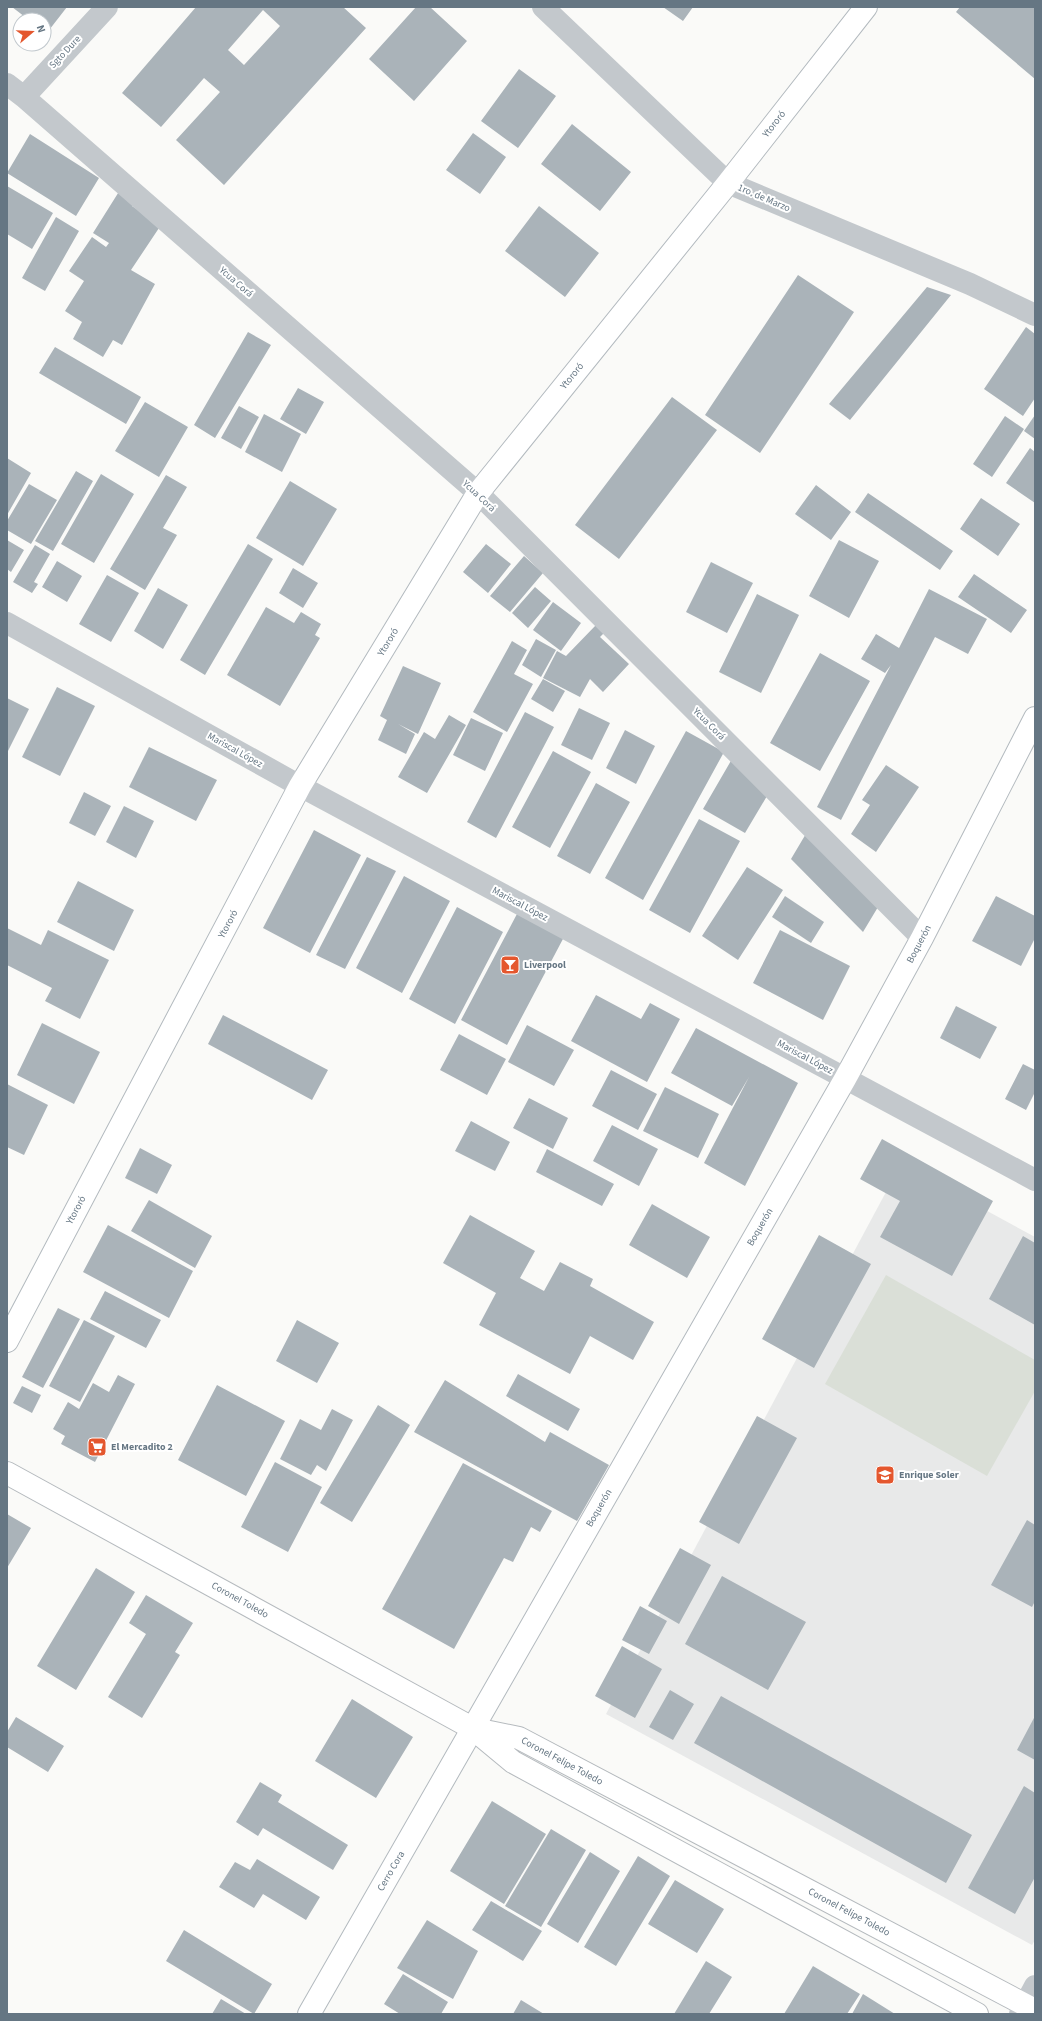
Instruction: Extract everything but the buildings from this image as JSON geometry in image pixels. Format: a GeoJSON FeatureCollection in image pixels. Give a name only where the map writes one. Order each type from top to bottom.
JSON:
{"type":"FeatureCollection","features":[{"type":"Feature","properties":{"kind":"street","name":"Sgto Dure"},"geometry":{"type":"LineString","coordinates":[[16,91],[107,7]]}},
{"type":"Feature","properties":{"kind":"street","name":"1ro. de Marzo"},"geometry":{"type":"LineString","coordinates":[[543,7],[728,183],[970,284],[1035,315]]}},
{"type":"Feature","properties":{"kind":"street","name":"Ytororó"},"geometry":{"type":"LineString","coordinates":[[7,1341],[300,786],[478,493],[728,183],[866,7]]}},
{"type":"Feature","properties":{"kind":"street","name":"Ycua Corá"},"geometry":{"type":"LineString","coordinates":[[16,91],[478,493],[922,938]]}},
{"type":"Feature","properties":{"kind":"street","name":"Mariscal López"},"geometry":{"type":"LineString","coordinates":[[7,623],[300,786],[1035,1180]]}},
{"type":"Feature","properties":{"kind":"street","name":"Boquerón"},"geometry":{"type":"LineString","coordinates":[[472,1728],[845,1079],[922,938],[1035,718]]}},
{"type":"Feature","properties":{"kind":"street","name":"Coronel Toledo"},"geometry":{"type":"LineString","coordinates":[[7,1473],[472,1728]]}},
{"type":"Feature","properties":{"kind":"street","name":"Coronel Felipe Toledo"},"geometry":{"type":"LineString","coordinates":[[472,1728],[519,1738],[1029,2004]]}},
{"type":"Feature","properties":{"kind":"street","name":"Cerro Cora"},"geometry":{"type":"LineString","coordinates":[[310,2014],[472,1728]]}},
{"type":"Feature","properties":{"kind":"street"},"geometry":{"type":"LineString","coordinates":[[472,1728],[513,1762],[977,2014]]}},
{"type":"Feature","properties":{"kind":"shaded area","name":"Enrique Soler"},"geometry":{"type":"Polygon","coordinates":[[[901,1164],[1035,1237],[1035,1940],[1032,1945],[606,1714],[901,1164]]]}},
{"type":"Feature","properties":{"kind":"shaded area"},"geometry":{"type":"Polygon","coordinates":[[[886,1275],[1035,1360],[1035,1391],[987,1476],[825,1384],[886,1275]]]}},
{"type":"Feature","properties":{"kind":"place","name":"Liverpool"},"geometry":{"type":"Point","coordinates":[510,965]}},
{"type":"Feature","properties":{"kind":"place","name":"El Mercadito 2"},"geometry":{"type":"Point","coordinates":[97,1447]}},
{"type":"Feature","properties":{"kind":"place","name":"Enrique Soler"},"geometry":{"type":"Point","coordinates":[885,1475]}}]}
